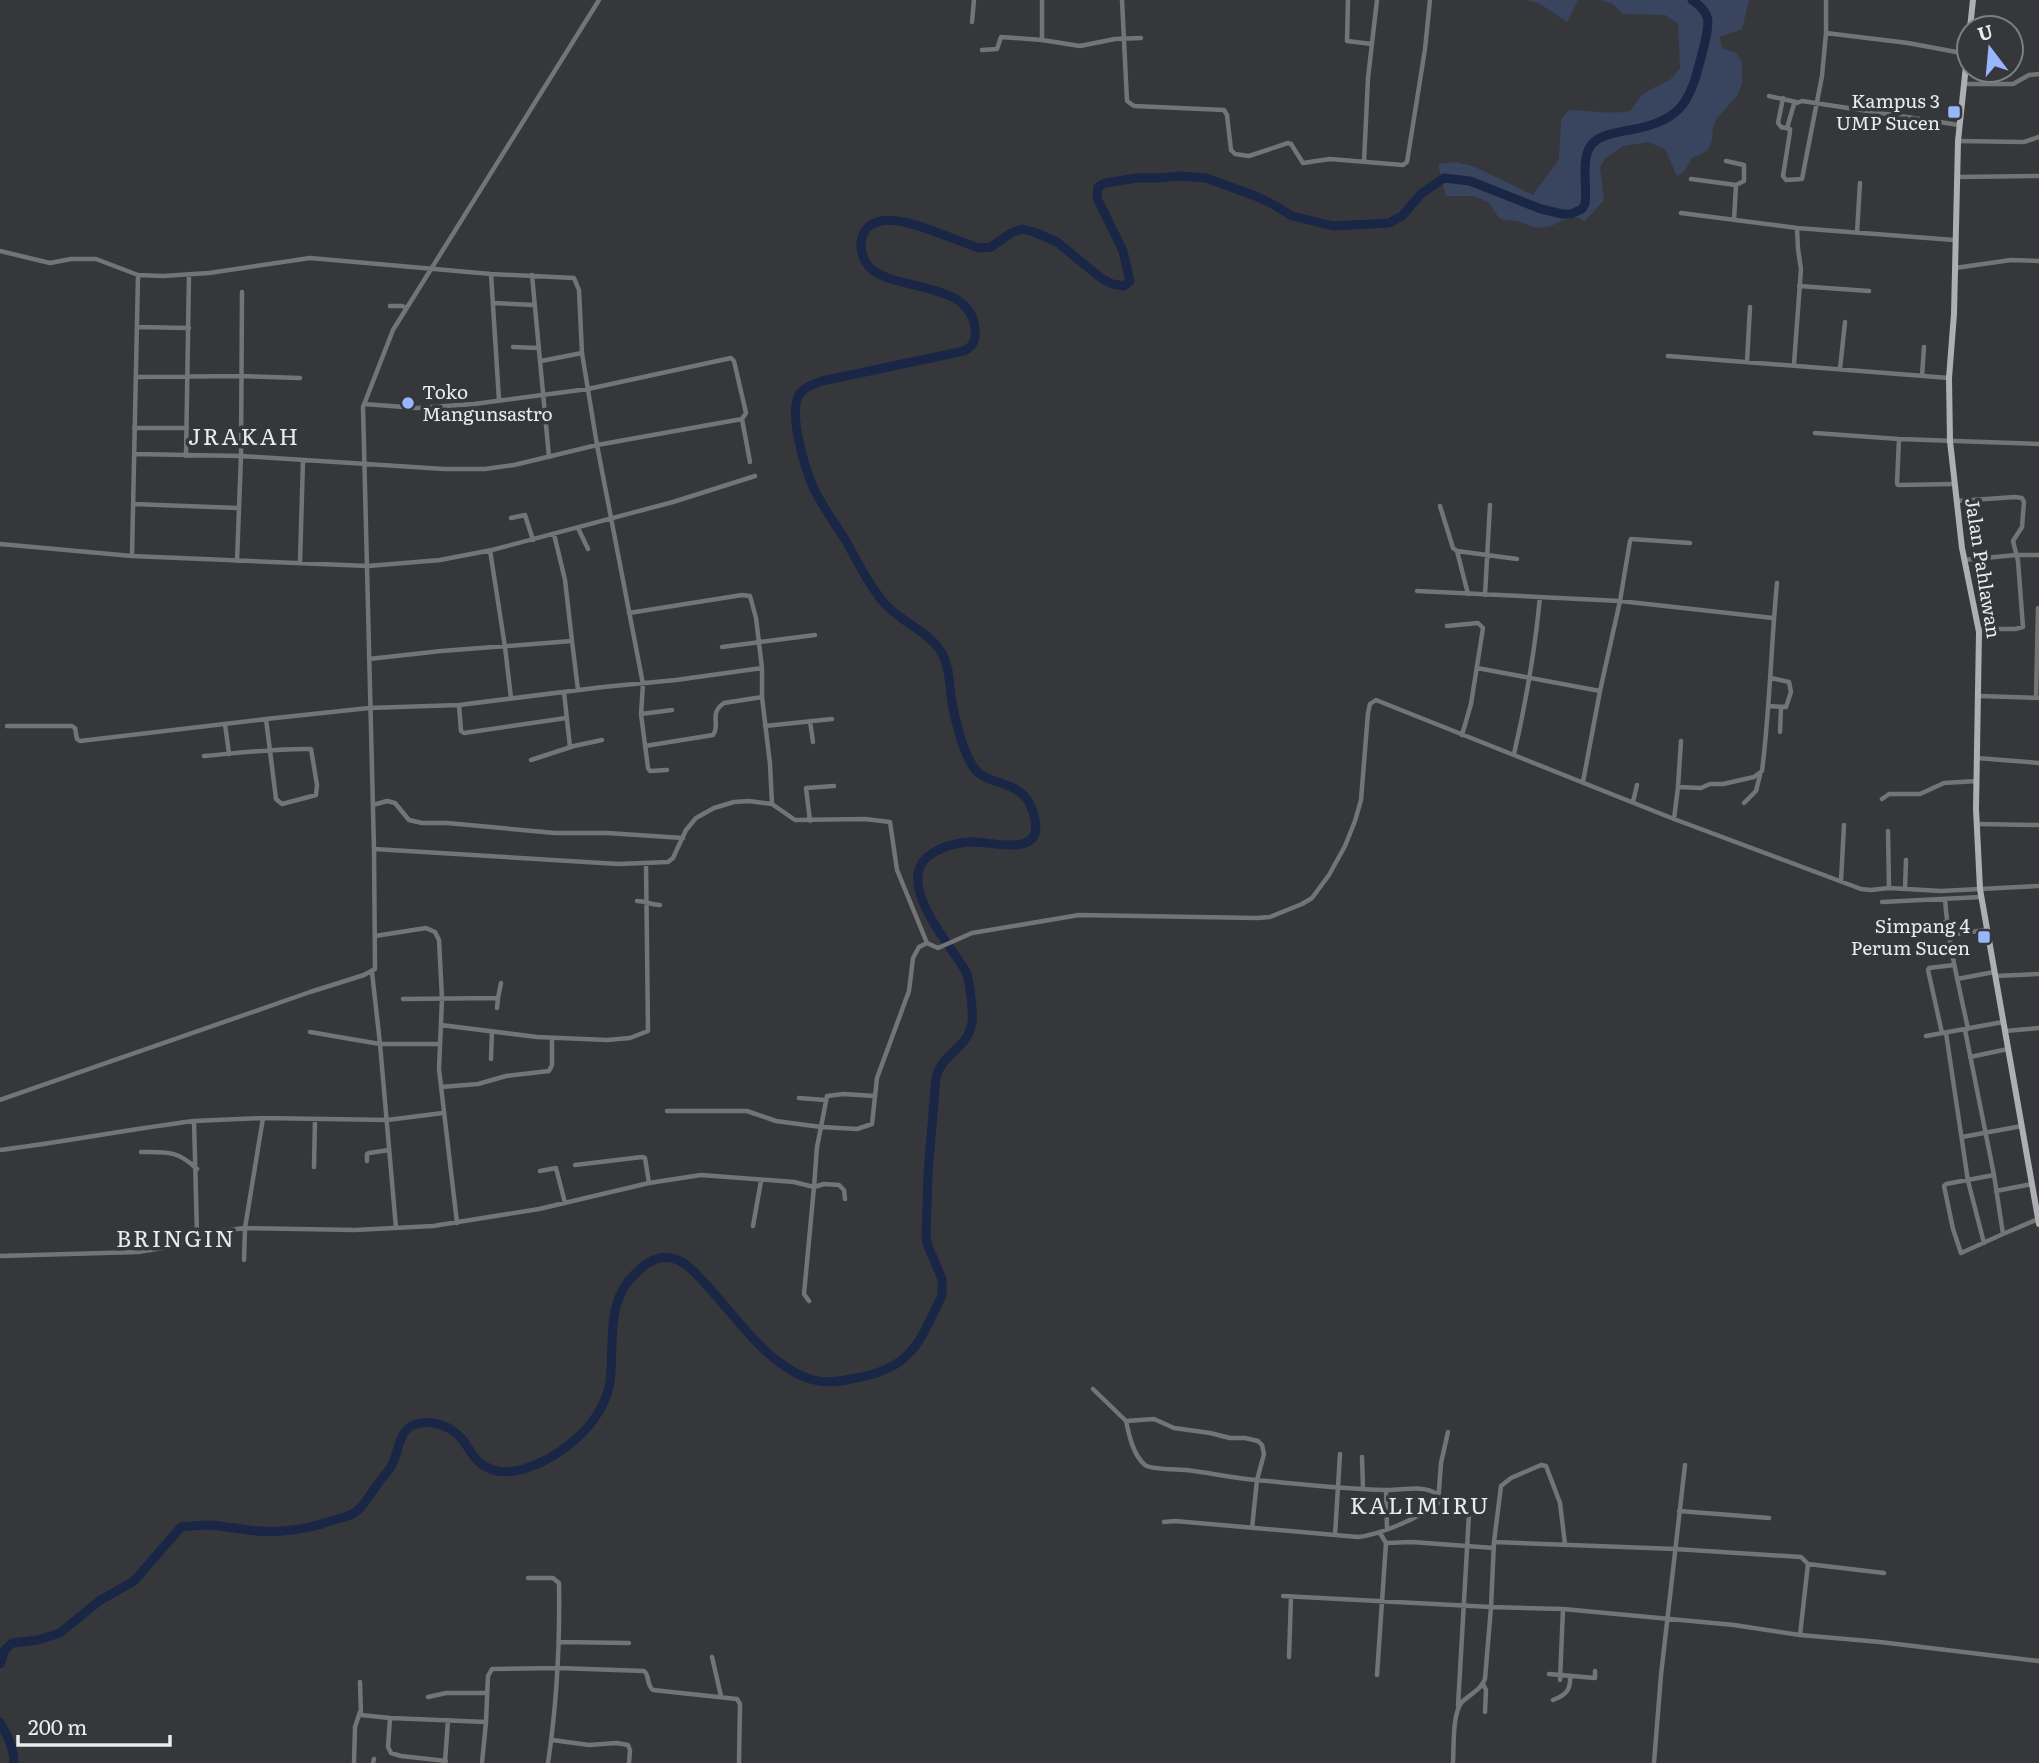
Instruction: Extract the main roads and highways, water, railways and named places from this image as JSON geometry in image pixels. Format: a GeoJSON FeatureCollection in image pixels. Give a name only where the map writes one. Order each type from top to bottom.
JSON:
{"type":"FeatureCollection","features":[{"type":"Feature","properties":{"kind":"main road","name":"Jalan Pahlawan"},"geometry":{"type":"LineString","coordinates":[[1964,84],[1956,177],[1955,268],[1949,378],[1950,441],[1964,560],[1978,629],[1977,824],[1980,889],[2038,1221]]}},
{"type":"Feature","properties":{"kind":"waterway"},"geometry":{"type":"LineString","coordinates":[[0,1664],[5,1650],[12,1643],[38,1640],[60,1633],[99,1601],[134,1581],[181,1527],[207,1525],[282,1531],[315,1526],[353,1514],[390,1469],[406,1430],[416,1424],[434,1423],[451,1429],[479,1462],[491,1469],[505,1472],[521,1470],[551,1457],[577,1438],[601,1407],[610,1382],[613,1324],[620,1296],[637,1272],[657,1259],[671,1258],[686,1265],[778,1362],[814,1380],[835,1382],[875,1374],[902,1360],[920,1339],[942,1295],[942,1279],[926,1237],[936,1078],[943,1063],[965,1039],[972,1022],[967,974],[925,906],[918,879],[920,867],[934,852],[956,844],[970,842],[1018,845],[1027,842],[1034,836],[1036,825],[1032,809],[1020,792],[987,778],[974,768],[959,731],[948,672],[941,652],[929,638],[891,610],[879,597],[820,501],[806,467],[795,414],[799,395],[809,386],[964,351],[975,339],[971,314],[961,303],[949,295],[886,277],[868,265],[861,251],[866,229],[881,221],[903,222],[979,248],[991,247],[1022,229],[1057,242],[1101,278],[1124,286],[1130,281],[1123,251],[1097,198],[1098,187],[1105,183],[1137,178],[1206,178],[1258,197],[1292,216],[1333,226],[1389,223],[1402,216],[1422,193],[1444,178],[1470,181],[1541,209],[1571,214],[1582,209],[1585,204],[1585,163],[1589,148],[1594,142],[1606,135],[1664,120],[1684,103],[1695,79],[1708,25],[1703,10],[1692,0]]}},
{"type":"Feature","properties":{"kind":"waterway"},"geometry":{"type":"LineString","coordinates":[[0,1722],[8,1737],[14,1763]]}},
{"type":"Feature","properties":{"kind":"place","name":"Kampus 3 UMP Sucen"},"geometry":{"type":"Point","coordinates":[1954,112]}},
{"type":"Feature","properties":{"kind":"place","name":"Toko Mangunsastro"},"geometry":{"type":"Point","coordinates":[408,403]}},
{"type":"Feature","properties":{"kind":"place","name":"Simpang 4 Perum Sucen"},"geometry":{"type":"Point","coordinates":[1984,937]}},
{"type":"Feature","properties":{"kind":"district","name":"JRAKAH"},"geometry":{"type":"Point","coordinates":[244,437]}},
{"type":"Feature","properties":{"kind":"district","name":"BRINGIN"},"geometry":{"type":"Point","coordinates":[176,1239]}},
{"type":"Feature","properties":{"kind":"district","name":"KALIMIRU"},"geometry":{"type":"Point","coordinates":[1420,1506]}}]}
